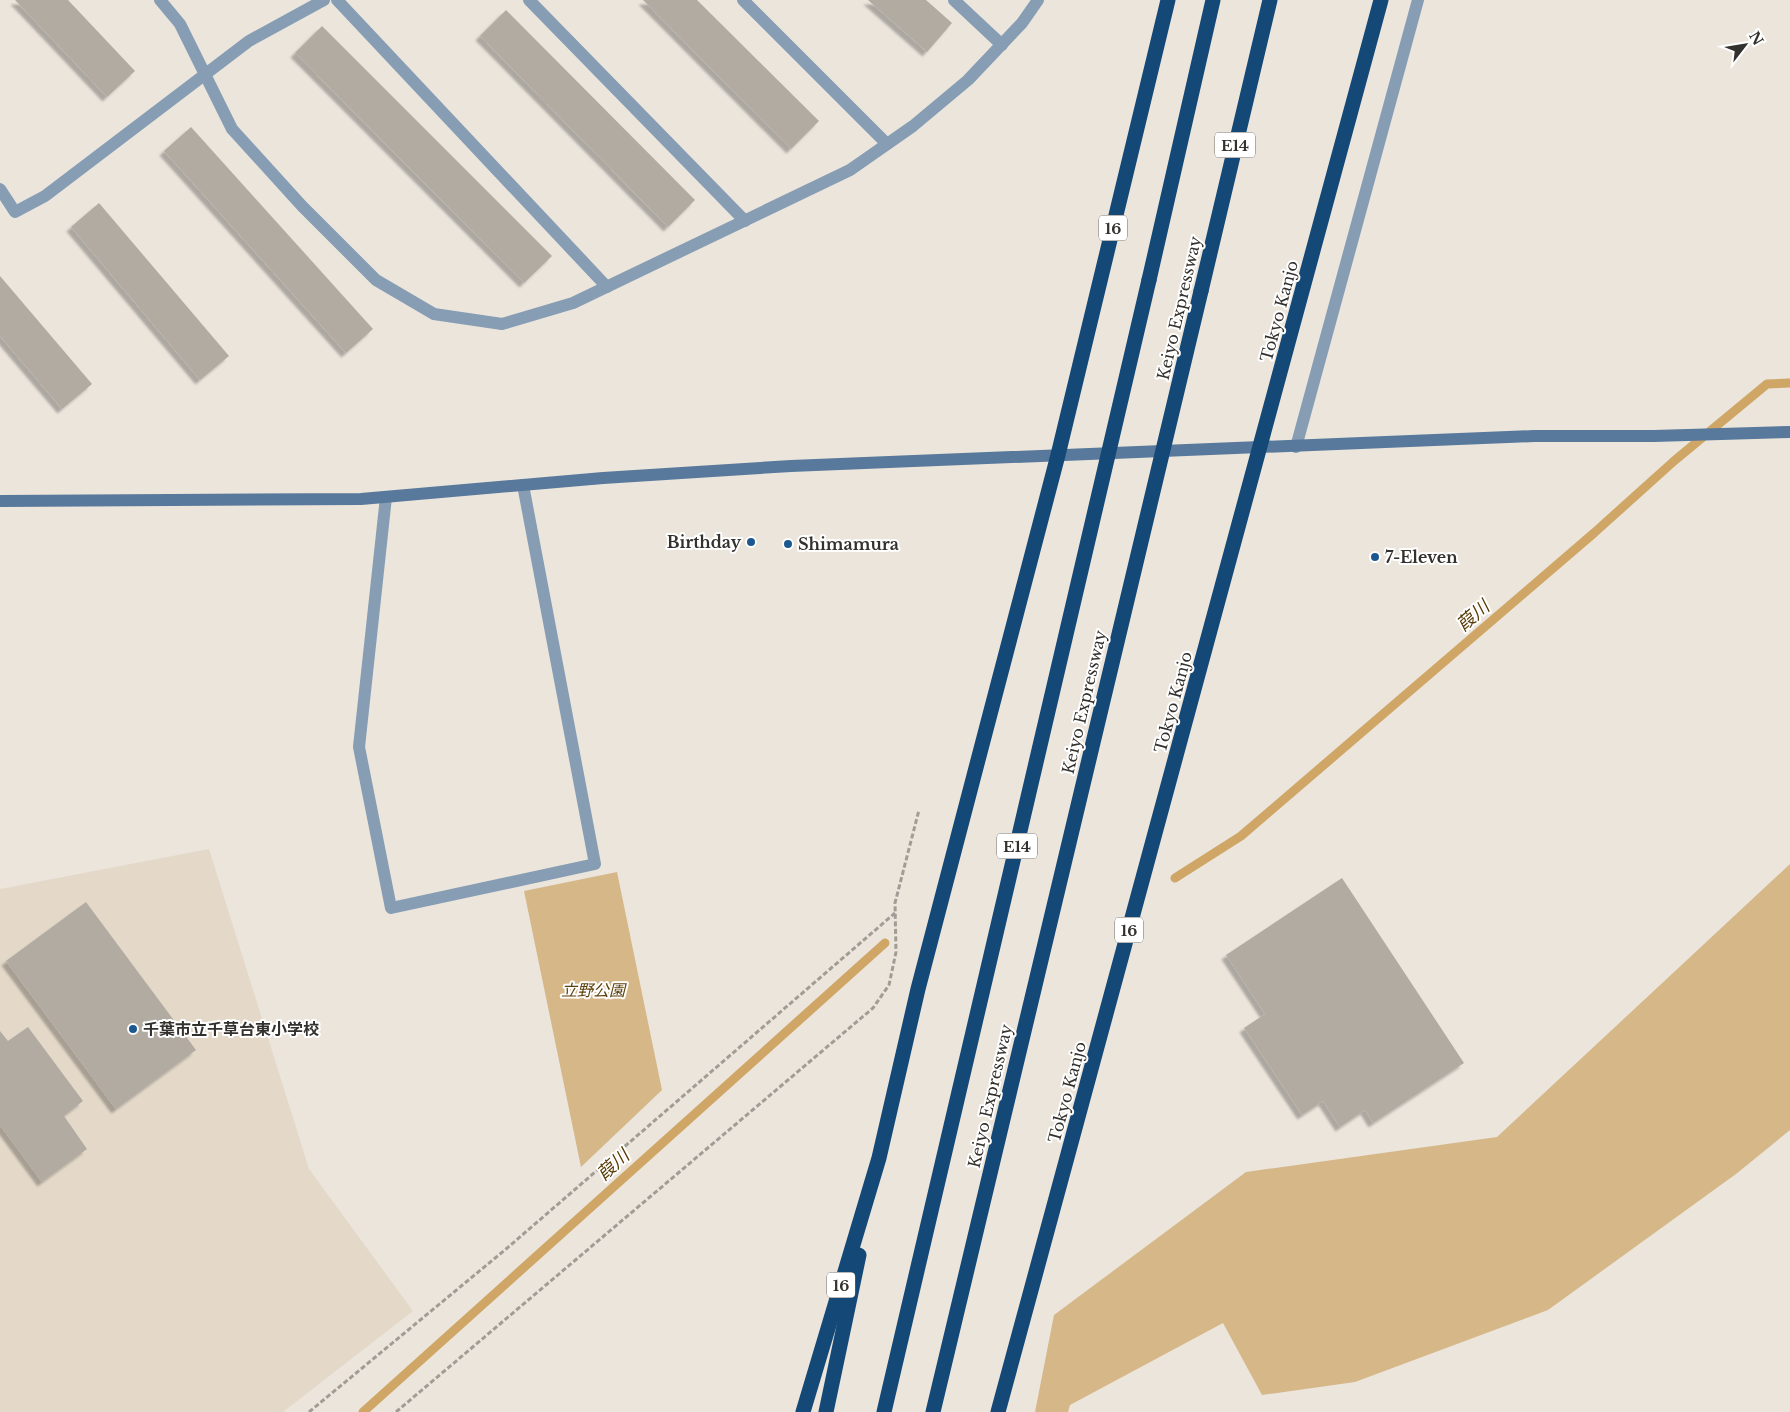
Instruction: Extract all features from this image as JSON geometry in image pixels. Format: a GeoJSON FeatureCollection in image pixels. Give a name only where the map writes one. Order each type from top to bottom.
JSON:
{"type":"FeatureCollection","features":[{"type":"Feature","properties":{"kind":"highway","name":"16"},"geometry":{"type":"LineString","coordinates":[[803,1412],[879,1158],[918,988],[1058,455],[1168,0]]}},
{"type":"Feature","properties":{"kind":"highway","name":"Keiyo Expressway"},"geometry":{"type":"LineString","coordinates":[[884,1412],[1213,0]]}},
{"type":"Feature","properties":{"kind":"highway","name":"Keiyo Expressway"},"geometry":{"type":"LineString","coordinates":[[933,1412],[1270,0]]}},
{"type":"Feature","properties":{"kind":"highway","name":"Tokyo Kanjo"},"geometry":{"type":"LineString","coordinates":[[998,1412],[1381,0]]}},
{"type":"Feature","properties":{"kind":"highway"},"geometry":{"type":"LineString","coordinates":[[826,1412],[879,1158]]}},
{"type":"Feature","properties":{"kind":"street"},"geometry":{"type":"LineString","coordinates":[[160,0],[180,24],[232,129],[302,206],[376,280],[434,314],[502,324],[574,303],[850,170],[913,126],[968,80],[1022,24],[1038,0]]}},
{"type":"Feature","properties":{"kind":"street"},"geometry":{"type":"LineString","coordinates":[[0,189],[15,212],[45,196],[249,41],[324,0]]}},
{"type":"Feature","properties":{"kind":"street"},"geometry":{"type":"LineString","coordinates":[[337,0],[607,287]]}},
{"type":"Feature","properties":{"kind":"street"},"geometry":{"type":"LineString","coordinates":[[529,0],[745,221]]}},
{"type":"Feature","properties":{"kind":"street"},"geometry":{"type":"LineString","coordinates":[[743,0],[887,144]]}},
{"type":"Feature","properties":{"kind":"street"},"geometry":{"type":"LineString","coordinates":[[954,0],[1002,45]]}},
{"type":"Feature","properties":{"kind":"street"},"geometry":{"type":"LineString","coordinates":[[1296,447],[1418,0]]}},
{"type":"Feature","properties":{"kind":"street"},"geometry":{"type":"LineString","coordinates":[[0,501],[361,499],[603,478],[782,466],[1296,447],[1534,436],[1654,436],[1790,432]]}},
{"type":"Feature","properties":{"kind":"street"},"geometry":{"type":"LineString","coordinates":[[386,497],[359,747],[390,908],[594,864],[523,485]]}},
{"type":"Feature","properties":{"kind":"path"},"geometry":{"type":"LineString","coordinates":[[396,1412],[874,1008],[889,985],[896,952],[895,903],[919,810]]}},
{"type":"Feature","properties":{"kind":"path"},"geometry":{"type":"LineString","coordinates":[[309,1412],[506,1249],[896,912]]}},
{"type":"Feature","properties":{"kind":"shaded area","name":"千葉市立千草台東小学校"},"geometry":{"type":"Polygon","coordinates":[[[209,849],[309,1169],[413,1311],[283,1412],[0,1412],[0,889],[209,849]]]}},
{"type":"Feature","properties":{"kind":"green space"},"geometry":{"type":"Polygon","coordinates":[[[1790,864],[1790,1130],[1736,1174],[1548,1310],[1355,1382],[1262,1395],[1223,1323],[1070,1405],[1068,1412],[1035,1412],[1054,1315],[1246,1172],[1497,1137],[1790,864]]]}},
{"type":"Feature","properties":{"kind":"green space","name":"立野公園"},"geometry":{"type":"Polygon","coordinates":[[[617,872],[662,1090],[581,1167],[524,891],[617,872]]]}},
{"type":"Feature","properties":{"kind":"building"},"geometry":{"type":"Polygon","coordinates":[[[15,0],[68,0],[135,71],[107,97],[15,0]]]}},
{"type":"Feature","properties":{"kind":"building"},"geometry":{"type":"Polygon","coordinates":[[[643,0],[697,0],[819,121],[791,149],[643,0]]]}},
{"type":"Feature","properties":{"kind":"building"},"geometry":{"type":"Polygon","coordinates":[[[868,0],[926,0],[952,23],[927,52],[868,0]]]}},
{"type":"Feature","properties":{"kind":"building"},"geometry":{"type":"Polygon","coordinates":[[[506,10],[695,200],[668,227],[480,36],[506,10]]]}},
{"type":"Feature","properties":{"kind":"building"},"geometry":{"type":"Polygon","coordinates":[[[322,26],[552,256],[524,283],[295,53],[322,26]]]}},
{"type":"Feature","properties":{"kind":"building"},"geometry":{"type":"Polygon","coordinates":[[[191,127],[373,329],[346,353],[164,151],[191,127]]]}},
{"type":"Feature","properties":{"kind":"building"},"geometry":{"type":"Polygon","coordinates":[[[99,203],[229,356],[200,380],[71,227],[99,203]]]}},
{"type":"Feature","properties":{"kind":"building"},"geometry":{"type":"Polygon","coordinates":[[[0,276],[92,384],[62,409],[0,336],[0,276]]]}},
{"type":"Feature","properties":{"kind":"building"},"geometry":{"type":"Polygon","coordinates":[[[1342,878],[1464,1063],[1373,1123],[1365,1110],[1340,1127],[1323,1101],[1302,1115],[1244,1028],[1265,1014],[1226,955],[1342,878]]]}},
{"type":"Feature","properties":{"kind":"building"},"geometry":{"type":"Polygon","coordinates":[[[86,902],[196,1050],[116,1109],[6,961],[86,902]]]}},
{"type":"Feature","properties":{"kind":"building"},"geometry":{"type":"Polygon","coordinates":[[[28,1027],[83,1101],[64,1116],[87,1149],[42,1182],[0,1125],[0,1031],[8,1041],[28,1027]]]}},
{"type":"Feature","properties":{"kind":"waterway","name":"葭川"},"geometry":{"type":"LineString","coordinates":[[1175,878],[1241,836],[1594,533],[1674,461],[1767,384],[1790,383]]}},
{"type":"Feature","properties":{"kind":"waterway","name":"葭川"},"geometry":{"type":"LineString","coordinates":[[363,1412],[885,943]]}},
{"type":"Feature","properties":{"kind":"place","name":"Birthday"},"geometry":{"type":"Point","coordinates":[751,542]}},
{"type":"Feature","properties":{"kind":"place","name":"Shimamura"},"geometry":{"type":"Point","coordinates":[788,544]}},
{"type":"Feature","properties":{"kind":"place","name":"7-Eleven"},"geometry":{"type":"Point","coordinates":[1375,557]}},
{"type":"Feature","properties":{"kind":"place","name":"千葉市立千草台東小学校"},"geometry":{"type":"Point","coordinates":[133,1029]}}]}
